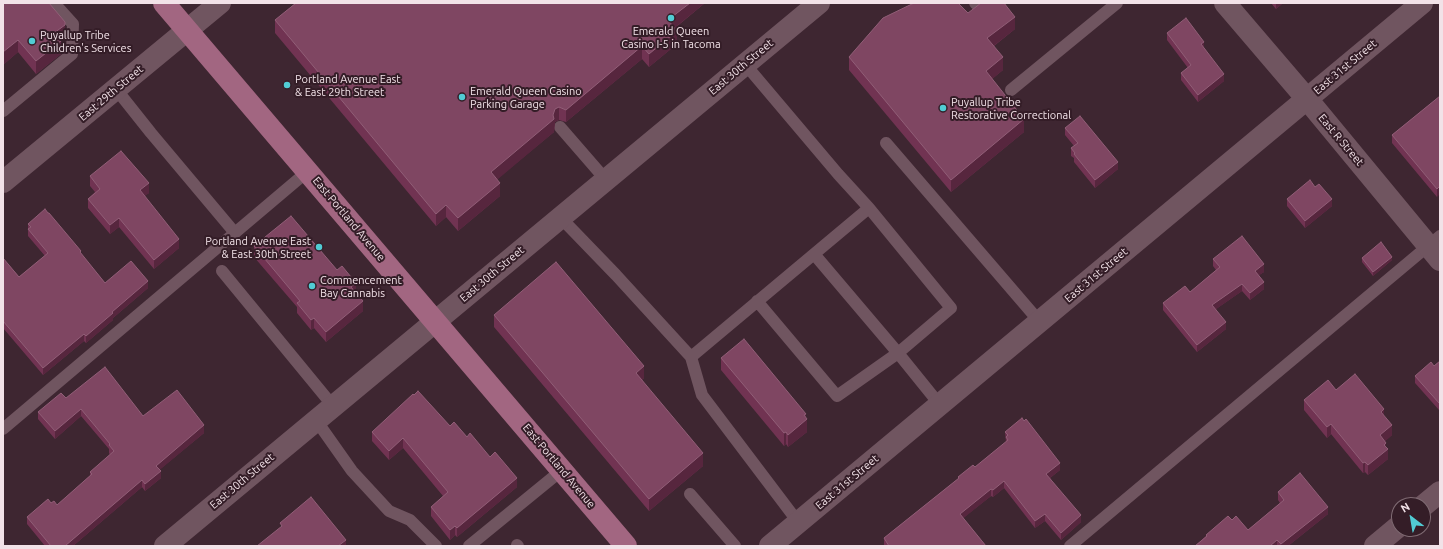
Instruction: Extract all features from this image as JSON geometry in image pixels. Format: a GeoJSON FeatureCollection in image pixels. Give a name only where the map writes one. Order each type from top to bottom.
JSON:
{"type":"FeatureCollection","features":[{"type":"Feature","properties":{"kind":"main road","name":"East Portland Avenue"},"geometry":{"type":"LineString","coordinates":[[164,3],[626,546]]}},
{"type":"Feature","properties":{"kind":"street","name":"East 29th Street"},"geometry":{"type":"LineString","coordinates":[[3,182],[220,3]]}},
{"type":"Feature","properties":{"kind":"street","name":"East 30th Street"},"geometry":{"type":"LineString","coordinates":[[165,546],[819,3]]}},
{"type":"Feature","properties":{"kind":"street","name":"East R Street"},"geometry":{"type":"LineString","coordinates":[[1225,3],[1436,247]]}},
{"type":"Feature","properties":{"kind":"street","name":"East 31st Street"},"geometry":{"type":"LineString","coordinates":[[770,546],[1422,3]]}},
{"type":"Feature","properties":{"kind":"street"},"geometry":{"type":"LineString","coordinates":[[1431,499],[1440,492]]}},
{"type":"Feature","properties":{"kind":"street"},"geometry":{"type":"LineString","coordinates":[[1375,546],[1391,533]]}},
{"type":"Feature","properties":{"kind":"lane"},"geometry":{"type":"LineString","coordinates":[[3,111],[72,54],[73,24],[54,3]]}},
{"type":"Feature","properties":{"kind":"lane"},"geometry":{"type":"LineString","coordinates":[[1011,90],[1117,3]]}},
{"type":"Feature","properties":{"kind":"lane"},"geometry":{"type":"LineString","coordinates":[[745,64],[838,174],[869,208],[951,308],[898,353],[837,396],[757,301]]}},
{"type":"Feature","properties":{"kind":"lane"},"geometry":{"type":"LineString","coordinates":[[116,89],[235,233]]}},
{"type":"Feature","properties":{"kind":"lane"},"geometry":{"type":"LineString","coordinates":[[560,127],[606,180]]}},
{"type":"Feature","properties":{"kind":"lane"},"geometry":{"type":"LineString","coordinates":[[886,143],[1039,321]]}},
{"type":"Feature","properties":{"kind":"lane"},"geometry":{"type":"LineString","coordinates":[[3,429],[308,171]]}},
{"type":"Feature","properties":{"kind":"lane"},"geometry":{"type":"LineString","coordinates":[[691,357],[869,208]]}},
{"type":"Feature","properties":{"kind":"lane"},"geometry":{"type":"LineString","coordinates":[[560,218],[616,275],[691,357],[702,395],[798,522]]}},
{"type":"Feature","properties":{"kind":"lane"},"geometry":{"type":"LineString","coordinates":[[1070,546],[1436,247]]}},
{"type":"Feature","properties":{"kind":"lane"},"geometry":{"type":"LineString","coordinates":[[814,254],[940,405]]}},
{"type":"Feature","properties":{"kind":"lane"},"geometry":{"type":"LineString","coordinates":[[222,271],[333,406]]}},
{"type":"Feature","properties":{"kind":"lane"},"geometry":{"type":"LineString","coordinates":[[316,420],[352,471],[389,511],[410,520],[436,546]]}},
{"type":"Feature","properties":{"kind":"lane"},"geometry":{"type":"LineString","coordinates":[[469,546],[562,470]]}},
{"type":"Feature","properties":{"kind":"lane"},"geometry":{"type":"LineString","coordinates":[[690,494],[735,546]]}},
{"type":"Feature","properties":{"kind":"building","name":"Puyallup Tribe Children's Services"},"geometry":{"type":"Polygon","coordinates":[[[3,3],[49,3],[65,22],[65,25],[54,33],[61,41],[36,61],[18,40],[3,52],[3,3]]]}},
{"type":"Feature","properties":{"kind":"building","name":"Emerald Queen Casino Parking Garage"},"geometry":{"type":"Polygon","coordinates":[[[296,3],[690,3],[668,20],[677,31],[649,54],[642,46],[566,110],[559,107],[555,109],[553,115],[554,119],[491,172],[500,183],[458,218],[446,205],[436,214],[275,20],[296,3]]]}},
{"type":"Feature","properties":{"kind":"building","name":"Puyallup Tribe Restorative Correctional"},"geometry":{"type":"Polygon","coordinates":[[[914,3],[958,3],[968,13],[981,3],[1004,3],[1015,17],[987,38],[1003,57],[986,71],[1024,119],[951,180],[849,57],[883,18],[914,3]]]}},
{"type":"Feature","properties":{"kind":"building"},"geometry":{"type":"Polygon","coordinates":[[[1186,18],[1204,42],[1201,44],[1224,74],[1198,95],[1181,73],[1191,65],[1167,33],[1186,18]]]}},
{"type":"Feature","properties":{"kind":"building"},"geometry":{"type":"Polygon","coordinates":[[[1440,96],[1440,186],[1437,189],[1392,135],[1440,96]]]}},
{"type":"Feature","properties":{"kind":"building"},"geometry":{"type":"Polygon","coordinates":[[[1080,116],[1118,162],[1095,180],[1074,154],[1075,153],[1071,148],[1078,143],[1065,128],[1080,116]]]}},
{"type":"Feature","properties":{"kind":"building"},"geometry":{"type":"Polygon","coordinates":[[[121,151],[149,183],[140,190],[179,239],[154,260],[119,218],[110,225],[88,199],[100,189],[90,176],[121,151]]]}},
{"type":"Feature","properties":{"kind":"building"},"geometry":{"type":"Polygon","coordinates":[[[1310,180],[1315,187],[1319,184],[1332,199],[1305,221],[1287,199],[1310,180]]]}},
{"type":"Feature","properties":{"kind":"building"},"geometry":{"type":"Polygon","coordinates":[[[45,209],[81,251],[80,252],[105,283],[131,261],[148,281],[86,336],[84,334],[43,368],[3,321],[3,258],[19,277],[48,253],[28,229],[31,227],[28,224],[45,209]]]}},
{"type":"Feature","properties":{"kind":"building"},"geometry":{"type":"Polygon","coordinates":[[[291,216],[337,270],[342,266],[356,283],[351,287],[363,301],[326,332],[314,318],[311,320],[297,303],[300,301],[254,246],[291,216]]]}},
{"type":"Feature","properties":{"kind":"building"},"geometry":{"type":"Polygon","coordinates":[[[1242,236],[1264,264],[1255,271],[1264,282],[1250,293],[1242,284],[1212,305],[1226,322],[1197,345],[1163,303],[1185,286],[1190,292],[1220,267],[1213,259],[1242,236]]]}},
{"type":"Feature","properties":{"kind":"building"},"geometry":{"type":"Polygon","coordinates":[[[1381,242],[1392,257],[1373,272],[1362,258],[1381,242]]]}},
{"type":"Feature","properties":{"kind":"building"},"geometry":{"type":"Polygon","coordinates":[[[556,262],[644,366],[636,373],[703,453],[649,499],[494,315],[556,262]]]}},
{"type":"Feature","properties":{"kind":"building"},"geometry":{"type":"Polygon","coordinates":[[[744,339],[806,414],[804,415],[807,419],[788,435],[786,432],[784,433],[721,358],[744,339]]]}},
{"type":"Feature","properties":{"kind":"building"},"geometry":{"type":"Polygon","coordinates":[[[1440,361],[1439,403],[1415,376],[1431,362],[1434,366],[1440,361]]]}},
{"type":"Feature","properties":{"kind":"building"},"geometry":{"type":"Polygon","coordinates":[[[105,367],[143,416],[177,390],[204,425],[156,466],[161,471],[145,484],[142,480],[65,546],[51,546],[27,517],[48,499],[51,503],[54,501],[57,505],[92,474],[90,472],[114,451],[81,409],[55,431],[38,412],[61,393],[66,398],[105,367]]]}},
{"type":"Feature","properties":{"kind":"building"},"geometry":{"type":"Polygon","coordinates":[[[1355,374],[1384,409],[1381,412],[1392,425],[1380,435],[1386,443],[1384,445],[1388,449],[1368,465],[1365,462],[1363,463],[1331,424],[1327,427],[1304,400],[1328,380],[1336,390],[1355,374]]]}},
{"type":"Feature","properties":{"kind":"building"},"geometry":{"type":"Polygon","coordinates":[[[418,391],[450,426],[454,422],[467,437],[470,433],[490,457],[495,452],[517,478],[457,528],[455,526],[450,530],[431,507],[448,492],[403,438],[389,451],[372,432],[418,391]]]}},
{"type":"Feature","properties":{"kind":"building"},"geometry":{"type":"Polygon","coordinates":[[[1022,418],[1024,421],[1026,419],[1060,463],[1046,474],[1081,515],[1061,533],[1045,514],[1035,521],[1004,481],[993,490],[991,489],[960,514],[986,546],[889,546],[884,538],[973,465],[975,467],[1008,440],[1006,437],[1008,435],[1005,432],[1022,418]]]}},
{"type":"Feature","properties":{"kind":"building"},"geometry":{"type":"Polygon","coordinates":[[[1300,473],[1328,507],[1281,544],[1277,540],[1270,546],[1195,546],[1228,516],[1232,520],[1236,516],[1248,530],[1284,500],[1278,492],[1300,473]]]}},
{"type":"Feature","properties":{"kind":"building"},"geometry":{"type":"Polygon","coordinates":[[[311,497],[346,540],[338,546],[257,546],[282,526],[280,523],[311,497]]]}},
{"type":"Feature","properties":{"kind":"place","name":"Emerald Queen Casino I-5 in Tacoma"},"geometry":{"type":"Point","coordinates":[671,18]}},
{"type":"Feature","properties":{"kind":"place","name":"Puyallup Tribe Children's Services"},"geometry":{"type":"Point","coordinates":[32,41]}},
{"type":"Feature","properties":{"kind":"place","name":"Portland Avenue East & East 29th Street"},"geometry":{"type":"Point","coordinates":[287,85]}},
{"type":"Feature","properties":{"kind":"place","name":"Emerald Queen Casino Parking Garage"},"geometry":{"type":"Point","coordinates":[462,97]}},
{"type":"Feature","properties":{"kind":"place","name":"Puyallup Tribe Restorative Correctional"},"geometry":{"type":"Point","coordinates":[943,108]}},
{"type":"Feature","properties":{"kind":"place","name":"Portland Avenue East & East 30th Street"},"geometry":{"type":"Point","coordinates":[319,247]}},
{"type":"Feature","properties":{"kind":"place","name":"Commencement Bay Cannabis"},"geometry":{"type":"Point","coordinates":[312,286]}}]}
